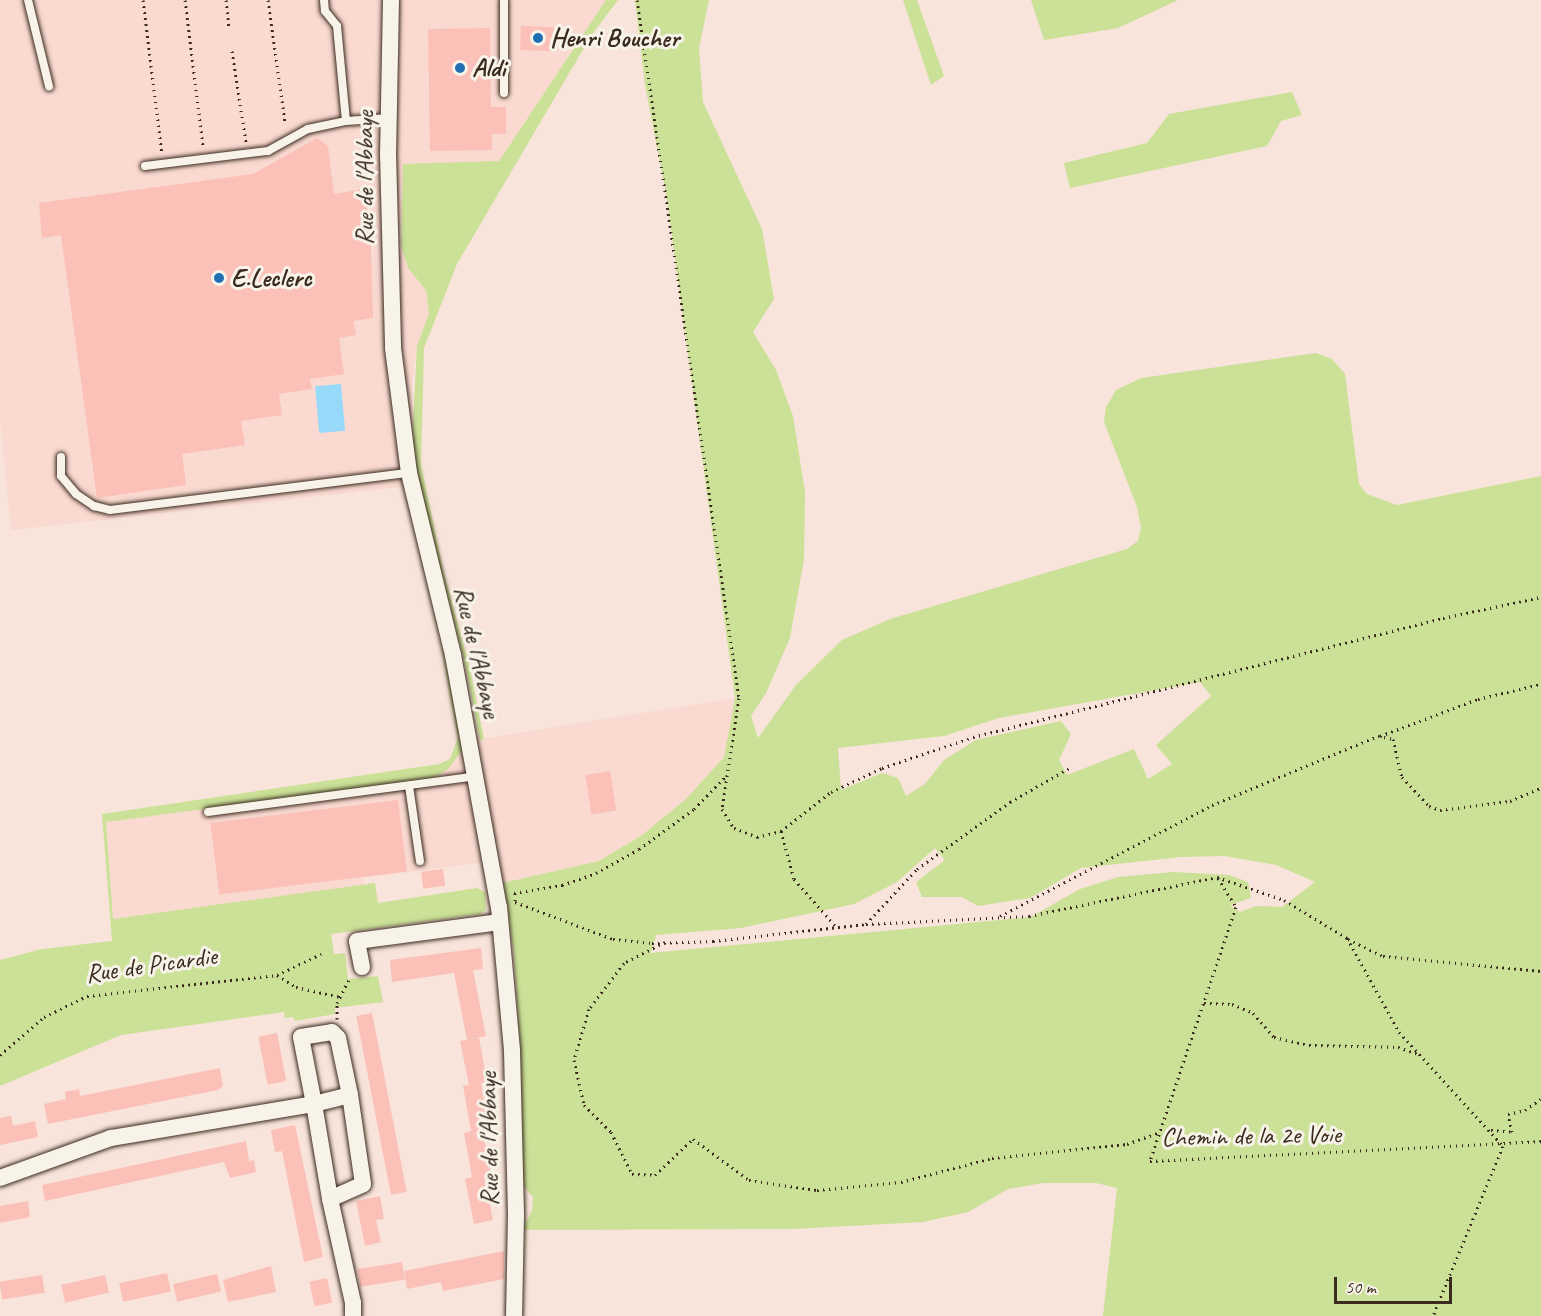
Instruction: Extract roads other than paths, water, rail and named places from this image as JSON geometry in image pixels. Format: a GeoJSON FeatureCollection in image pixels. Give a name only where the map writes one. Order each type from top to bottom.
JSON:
{"type":"FeatureCollection","features":[{"type":"Feature","properties":{"kind":"street","name":"Rue de l'Abbaye"},"geometry":{"type":"LineString","coordinates":[[391,0],[393,348],[409,473],[453,655],[498,897],[512,1051],[517,1237],[513,1316]]}},
{"type":"Feature","properties":{"kind":"street"},"geometry":{"type":"LineString","coordinates":[[362,967],[357,941],[500,922]]}},
{"type":"Feature","properties":{"kind":"street"},"geometry":{"type":"LineString","coordinates":[[330,1199],[363,1184],[350,1095],[338,1038],[332,1032],[301,1038],[330,1199],[353,1316]]}},
{"type":"Feature","properties":{"kind":"street"},"geometry":{"type":"LineString","coordinates":[[0,1178],[111,1138],[314,1104],[350,1095]]}},
{"type":"Feature","properties":{"kind":"lane"},"geometry":{"type":"LineString","coordinates":[[28,0],[49,86]]}},
{"type":"Feature","properties":{"kind":"lane"},"geometry":{"type":"LineString","coordinates":[[324,0],[325,11],[337,26],[346,121]]}},
{"type":"Feature","properties":{"kind":"lane"},"geometry":{"type":"LineString","coordinates":[[504,0],[504,93]]}},
{"type":"Feature","properties":{"kind":"lane"},"geometry":{"type":"LineString","coordinates":[[145,166],[268,151],[308,129],[346,121],[390,118]]}},
{"type":"Feature","properties":{"kind":"lane"},"geometry":{"type":"LineString","coordinates":[[61,457],[61,476],[76,494],[93,506],[110,510],[409,473]]}},
{"type":"Feature","properties":{"kind":"lane"},"geometry":{"type":"LineString","coordinates":[[208,812],[477,776]]}},
{"type":"Feature","properties":{"kind":"lane"},"geometry":{"type":"LineString","coordinates":[[409,786],[420,861]]}},
{"type":"Feature","properties":{"kind":"water"},"geometry":{"type":"Polygon","coordinates":[[[341,384],[345,431],[319,433],[315,386],[341,384]]]}},
{"type":"Feature","properties":{"kind":"place","name":"Henri Boucher"},"geometry":{"type":"Point","coordinates":[538,38]}},
{"type":"Feature","properties":{"kind":"place","name":"Aldi"},"geometry":{"type":"Point","coordinates":[460,68]}},
{"type":"Feature","properties":{"kind":"place","name":"E.Leclerc"},"geometry":{"type":"Point","coordinates":[219,278]}}]}
